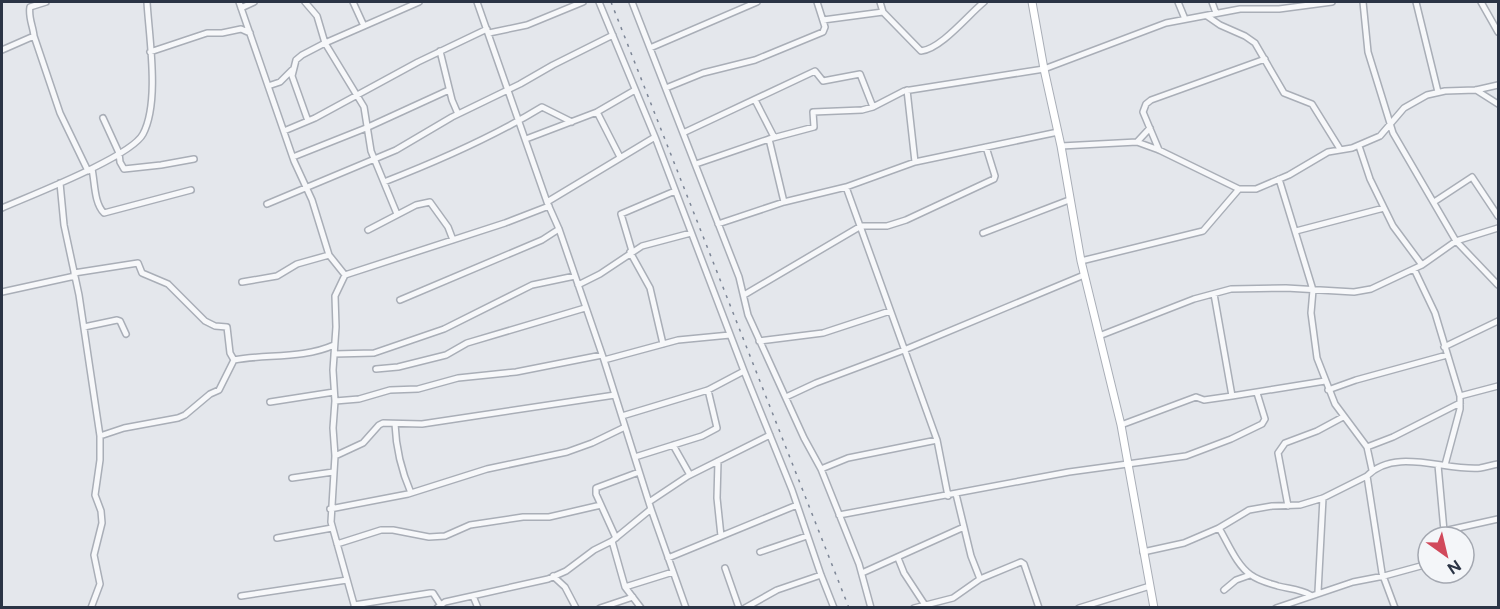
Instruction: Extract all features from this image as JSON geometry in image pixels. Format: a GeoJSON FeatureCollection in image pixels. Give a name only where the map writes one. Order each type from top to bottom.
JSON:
{"type":"FeatureCollection","features":[{"type":"Feature","properties":{"kind":"street"},"geometry":{"type":"LineString","coordinates":[[46,2],[30,7],[28,13],[34,36],[60,113],[90,170],[101,211],[104,213],[191,190]]}},
{"type":"Feature","properties":{"kind":"street"},"geometry":{"type":"LineString","coordinates":[[2,208],[90,170],[140,139],[150,111],[152,67],[147,2]]}},
{"type":"Feature","properties":{"kind":"street"},"geometry":{"type":"LineString","coordinates":[[254,2],[240,5],[293,157],[323,232],[329,255],[345,275]]}},
{"type":"Feature","properties":{"kind":"street"},"geometry":{"type":"LineString","coordinates":[[305,2],[318,20],[325,43],[365,111],[368,140],[397,214]]}},
{"type":"Feature","properties":{"kind":"street"},"geometry":{"type":"LineString","coordinates":[[353,2],[364,26]]}},
{"type":"Feature","properties":{"kind":"street"},"geometry":{"type":"LineString","coordinates":[[308,121],[294,85],[293,69],[296,60],[325,43],[419,2]]}},
{"type":"Feature","properties":{"kind":"street"},"geometry":{"type":"LineString","coordinates":[[477,2],[548,204],[559,229],[686,608]]}},
{"type":"Feature","properties":{"kind":"street"},"geometry":{"type":"LineString","coordinates":[[284,131],[308,121],[440,51],[488,31],[527,25],[583,2]]}},
{"type":"Feature","properties":{"kind":"street"},"geometry":{"type":"LineString","coordinates":[[599,2],[655,137],[797,505],[834,608]]}},
{"type":"Feature","properties":{"kind":"street"},"geometry":{"type":"LineString","coordinates":[[632,2],[739,277],[748,315],[804,438],[821,469],[862,573],[871,608]]}},
{"type":"Feature","properties":{"kind":"street"},"geometry":{"type":"LineString","coordinates":[[650,48],[756,2]]}},
{"type":"Feature","properties":{"kind":"street"},"geometry":{"type":"LineString","coordinates":[[666,88],[703,73],[755,60],[823,32],[825,27],[817,2]]}},
{"type":"Feature","properties":{"kind":"street"},"geometry":{"type":"LineString","coordinates":[[880,2],[883,12],[921,51],[941,42],[984,2]]}},
{"type":"Feature","properties":{"kind":"street"},"geometry":{"type":"LineString","coordinates":[[1032,2],[1081,261],[1121,425],[1154,608]]}},
{"type":"Feature","properties":{"kind":"street"},"geometry":{"type":"LineString","coordinates":[[1178,2],[1185,19]]}},
{"type":"Feature","properties":{"kind":"street"},"geometry":{"type":"LineString","coordinates":[[1212,2],[1216,13]]}},
{"type":"Feature","properties":{"kind":"street"},"geometry":{"type":"LineString","coordinates":[[1276,2],[1278,9]]}},
{"type":"Feature","properties":{"kind":"street"},"geometry":{"type":"LineString","coordinates":[[696,164],[772,138],[814,127],[813,112],[862,110],[907,90],[1044,69],[1166,23],[1240,9],[1278,9],[1332,2]]}},
{"type":"Feature","properties":{"kind":"street"},"geometry":{"type":"LineString","coordinates":[[1363,2],[1368,52],[1389,124],[1456,241],[1498,285]]}},
{"type":"Feature","properties":{"kind":"street"},"geometry":{"type":"LineString","coordinates":[[1416,2],[1438,92]]}},
{"type":"Feature","properties":{"kind":"street"},"geometry":{"type":"LineString","coordinates":[[1481,2],[1498,32]]}},
{"type":"Feature","properties":{"kind":"street"},"geometry":{"type":"LineString","coordinates":[[823,20],[883,12]]}},
{"type":"Feature","properties":{"kind":"street"},"geometry":{"type":"LineString","coordinates":[[1207,16],[1255,43],[1284,93],[1312,104],[1340,149]]}},
{"type":"Feature","properties":{"kind":"street"},"geometry":{"type":"LineString","coordinates":[[241,29],[245,19]]}},
{"type":"Feature","properties":{"kind":"street"},"geometry":{"type":"LineString","coordinates":[[150,52],[207,33],[241,29],[250,33]]}},
{"type":"Feature","properties":{"kind":"street"},"geometry":{"type":"LineString","coordinates":[[267,204],[396,150],[458,114],[613,35]]}},
{"type":"Feature","properties":{"kind":"street"},"geometry":{"type":"LineString","coordinates":[[2,50],[34,36]]}},
{"type":"Feature","properties":{"kind":"street"},"geometry":{"type":"LineString","coordinates":[[440,51],[449,90],[458,114]]}},
{"type":"Feature","properties":{"kind":"street"},"geometry":{"type":"LineString","coordinates":[[1159,150],[1143,108],[1150,100],[1265,59]]}},
{"type":"Feature","properties":{"kind":"street"},"geometry":{"type":"LineString","coordinates":[[268,86],[280,82],[293,69]]}},
{"type":"Feature","properties":{"kind":"street"},"geometry":{"type":"LineString","coordinates":[[683,133],[815,70],[823,81],[860,74],[873,107]]}},
{"type":"Feature","properties":{"kind":"street"},"geometry":{"type":"LineString","coordinates":[[1061,146],[1137,142],[1159,150],[1239,189],[1256,189],[1279,179],[1320,155],[1359,146],[1380,136],[1404,108],[1427,94],[1476,90],[1498,85]]}},
{"type":"Feature","properties":{"kind":"street"},"geometry":{"type":"LineString","coordinates":[[293,157],[366,128],[449,90]]}},
{"type":"Feature","properties":{"kind":"street"},"geometry":{"type":"LineString","coordinates":[[526,139],[597,112],[635,90]]}},
{"type":"Feature","properties":{"kind":"street"},"geometry":{"type":"LineString","coordinates":[[907,90],[915,162]]}},
{"type":"Feature","properties":{"kind":"street"},"geometry":{"type":"LineString","coordinates":[[1476,90],[1498,104]]}},
{"type":"Feature","properties":{"kind":"street"},"geometry":{"type":"LineString","coordinates":[[755,100],[772,138],[784,202]]}},
{"type":"Feature","properties":{"kind":"street"},"geometry":{"type":"LineString","coordinates":[[384,182],[436,161],[520,121],[542,107],[572,122]]}},
{"type":"Feature","properties":{"kind":"street"},"geometry":{"type":"LineString","coordinates":[[597,112],[620,157]]}},
{"type":"Feature","properties":{"kind":"street"},"geometry":{"type":"LineString","coordinates":[[103,118],[119,153],[122,167],[127,170],[194,159]]}},
{"type":"Feature","properties":{"kind":"street"},"geometry":{"type":"LineString","coordinates":[[1137,142],[1150,128]]}},
{"type":"Feature","properties":{"kind":"street"},"geometry":{"type":"LineString","coordinates":[[718,224],[784,202],[846,187],[915,162],[1058,132]]}},
{"type":"Feature","properties":{"kind":"street"},"geometry":{"type":"LineString","coordinates":[[651,509],[614,540],[594,550],[573,567],[553,576],[439,606],[435,596],[430,593],[355,606],[332,528],[330,509],[335,456],[333,428],[335,296],[345,275],[453,240],[548,204],[655,137]]}},
{"type":"Feature","properties":{"kind":"street"},"geometry":{"type":"LineString","coordinates":[[1359,146],[1370,179],[1393,226],[1422,265]]}},
{"type":"Feature","properties":{"kind":"street"},"geometry":{"type":"LineString","coordinates":[[744,295],[861,226],[887,226],[906,220],[994,179],[986,147]]}},
{"type":"Feature","properties":{"kind":"street"},"geometry":{"type":"LineString","coordinates":[[1434,202],[1472,177],[1498,216]]}},
{"type":"Feature","properties":{"kind":"street"},"geometry":{"type":"LineString","coordinates":[[1279,179],[1313,291],[1311,313],[1314,343],[1325,381],[1343,417],[1367,447],[1372,471]]}},
{"type":"Feature","properties":{"kind":"street"},"geometry":{"type":"LineString","coordinates":[[60,183],[61,207],[84,327],[100,436],[100,460],[95,495],[101,511],[102,523],[94,555],[100,587],[91,608]]}},
{"type":"Feature","properties":{"kind":"street"},"geometry":{"type":"LineString","coordinates":[[846,187],[937,440],[948,496]]}},
{"type":"Feature","properties":{"kind":"street"},"geometry":{"type":"LineString","coordinates":[[1081,261],[1203,231],[1239,189]]}},
{"type":"Feature","properties":{"kind":"street"},"geometry":{"type":"LineString","coordinates":[[663,344],[650,288],[631,251],[621,214],[675,191]]}},
{"type":"Feature","properties":{"kind":"street"},"geometry":{"type":"LineString","coordinates":[[983,233],[1069,200]]}},
{"type":"Feature","properties":{"kind":"street"},"geometry":{"type":"LineString","coordinates":[[368,230],[416,205],[430,202],[448,227],[453,240]]}},
{"type":"Feature","properties":{"kind":"street"},"geometry":{"type":"LineString","coordinates":[[1296,231],[1384,208]]}},
{"type":"Feature","properties":{"kind":"street"},"geometry":{"type":"LineString","coordinates":[[1099,336],[1194,299],[1231,289],[1354,292],[1371,289],[1422,265],[1456,241],[1498,228]]}},
{"type":"Feature","properties":{"kind":"street"},"geometry":{"type":"LineString","coordinates":[[400,300],[542,240],[559,229]]}},
{"type":"Feature","properties":{"kind":"street"},"geometry":{"type":"LineString","coordinates":[[578,285],[600,274],[631,251],[691,233]]}},
{"type":"Feature","properties":{"kind":"street"},"geometry":{"type":"LineString","coordinates":[[242,282],[277,276],[297,264],[329,255]]}},
{"type":"Feature","properties":{"kind":"street"},"geometry":{"type":"LineString","coordinates":[[2,292],[74,274],[138,263],[142,273],[168,284],[205,321],[215,326],[227,327],[230,353],[234,360]]}},
{"type":"Feature","properties":{"kind":"street"},"geometry":{"type":"LineString","coordinates":[[1414,269],[1435,313],[1460,396],[1456,427],[1445,465]]}},
{"type":"Feature","properties":{"kind":"street"},"geometry":{"type":"LineString","coordinates":[[786,397],[1084,275]]}},
{"type":"Feature","properties":{"kind":"street"},"geometry":{"type":"LineString","coordinates":[[334,354],[374,353],[444,329],[532,285],[575,276]]}},
{"type":"Feature","properties":{"kind":"street"},"geometry":{"type":"LineString","coordinates":[[1214,294],[1232,396]]}},
{"type":"Feature","properties":{"kind":"street"},"geometry":{"type":"LineString","coordinates":[[376,369],[398,367],[446,355],[467,343],[585,308]]}},
{"type":"Feature","properties":{"kind":"street"},"geometry":{"type":"LineString","coordinates":[[759,341],[823,333],[890,311]]}},
{"type":"Feature","properties":{"kind":"street"},"geometry":{"type":"LineString","coordinates":[[84,327],[117,320],[120,321],[126,334]]}},
{"type":"Feature","properties":{"kind":"street"},"geometry":{"type":"LineString","coordinates":[[1444,347],[1498,321]]}},
{"type":"Feature","properties":{"kind":"street"},"geometry":{"type":"LineString","coordinates":[[335,401],[359,399],[390,390],[418,389],[458,378],[516,372],[603,358],[678,340],[730,335]]}},
{"type":"Feature","properties":{"kind":"street"},"geometry":{"type":"LineString","coordinates":[[234,360],[252,356],[313,352],[334,345]]}},
{"type":"Feature","properties":{"kind":"street"},"geometry":{"type":"LineString","coordinates":[[1328,390],[1447,355]]}},
{"type":"Feature","properties":{"kind":"street"},"geometry":{"type":"LineString","coordinates":[[100,436],[124,428],[185,415],[205,397],[219,390],[234,360]]}},
{"type":"Feature","properties":{"kind":"street"},"geometry":{"type":"LineString","coordinates":[[622,416],[708,390],[744,371]]}},
{"type":"Feature","properties":{"kind":"street"},"geometry":{"type":"LineString","coordinates":[[1121,425],[1196,398],[1204,400],[1325,381]]}},
{"type":"Feature","properties":{"kind":"street"},"geometry":{"type":"LineString","coordinates":[[1460,396],[1498,386]]}},
{"type":"Feature","properties":{"kind":"street"},"geometry":{"type":"LineString","coordinates":[[635,457],[702,436],[717,428],[708,390]]}},
{"type":"Feature","properties":{"kind":"street"},"geometry":{"type":"LineString","coordinates":[[270,402],[334,392]]}},
{"type":"Feature","properties":{"kind":"street"},"geometry":{"type":"LineString","coordinates":[[839,515],[1128,462],[1162,461],[1186,456],[1231,440],[1262,424],[1265,419],[1257,393]]}},
{"type":"Feature","properties":{"kind":"street"},"geometry":{"type":"LineString","coordinates":[[335,456],[363,443],[381,423],[422,424],[615,394]]}},
{"type":"Feature","properties":{"kind":"street"},"geometry":{"type":"LineString","coordinates":[[1367,447],[1393,437],[1460,403]]}},
{"type":"Feature","properties":{"kind":"street"},"geometry":{"type":"LineString","coordinates":[[1288,506],[1278,453],[1280,448],[1285,443],[1317,431],[1343,417]]}},
{"type":"Feature","properties":{"kind":"street"},"geometry":{"type":"LineString","coordinates":[[395,424],[399,461],[411,493]]}},
{"type":"Feature","properties":{"kind":"street"},"geometry":{"type":"LineString","coordinates":[[330,509],[374,502],[487,469],[567,452],[626,427]]}},
{"type":"Feature","properties":{"kind":"street"},"geometry":{"type":"LineString","coordinates":[[649,502],[690,475],[770,435]]}},
{"type":"Feature","properties":{"kind":"street"},"geometry":{"type":"LineString","coordinates":[[821,469],[849,458],[937,440]]}},
{"type":"Feature","properties":{"kind":"street"},"geometry":{"type":"LineString","coordinates":[[673,445],[690,475]]}},
{"type":"Feature","properties":{"kind":"street"},"geometry":{"type":"LineString","coordinates":[[718,461],[717,502],[721,536]]}},
{"type":"Feature","properties":{"kind":"street"},"geometry":{"type":"LineString","coordinates":[[1143,552],[1184,543],[1219,528],[1249,510],[1300,505],[1323,498],[1367,476],[1372,471],[1402,462],[1479,468],[1498,464]]}},
{"type":"Feature","properties":{"kind":"street"},"geometry":{"type":"LineString","coordinates":[[1438,465],[1443,525]]}},
{"type":"Feature","properties":{"kind":"street"},"geometry":{"type":"LineString","coordinates":[[292,478],[333,472]]}},
{"type":"Feature","properties":{"kind":"street"},"geometry":{"type":"LineString","coordinates":[[639,472],[596,488],[614,540],[625,587],[641,608]]}},
{"type":"Feature","properties":{"kind":"street"},"geometry":{"type":"LineString","coordinates":[[1367,476],[1384,576],[1395,608]]}},
{"type":"Feature","properties":{"kind":"street"},"geometry":{"type":"LineString","coordinates":[[956,494],[971,556],[980,579]]}},
{"type":"Feature","properties":{"kind":"street"},"geometry":{"type":"LineString","coordinates":[[1318,592],[1323,498]]}},
{"type":"Feature","properties":{"kind":"street"},"geometry":{"type":"LineString","coordinates":[[337,544],[381,530],[429,537],[445,536],[470,525],[523,517],[549,517],[601,505]]}},
{"type":"Feature","properties":{"kind":"street"},"geometry":{"type":"LineString","coordinates":[[668,558],[797,505]]}},
{"type":"Feature","properties":{"kind":"street"},"geometry":{"type":"LineString","coordinates":[[1476,525],[1498,519]]}},
{"type":"Feature","properties":{"kind":"street"},"geometry":{"type":"LineString","coordinates":[[862,573],[964,527]]}},
{"type":"Feature","properties":{"kind":"street"},"geometry":{"type":"LineString","coordinates":[[278,538],[332,528]]}},
{"type":"Feature","properties":{"kind":"street"},"geometry":{"type":"LineString","coordinates":[[1219,528],[1242,567],[1250,575],[1262,581],[1301,590],[1310,595]]}},
{"type":"Feature","properties":{"kind":"street"},"geometry":{"type":"LineString","coordinates":[[760,552],[807,536]]}},
{"type":"Feature","properties":{"kind":"street"},"geometry":{"type":"LineString","coordinates":[[898,558],[904,573],[925,605]]}},
{"type":"Feature","properties":{"kind":"street"},"geometry":{"type":"LineString","coordinates":[[915,608],[959,596],[980,579],[1022,562],[1039,608]]}},
{"type":"Feature","properties":{"kind":"street"},"geometry":{"type":"LineString","coordinates":[[1276,608],[1318,592],[1416,567]]}},
{"type":"Feature","properties":{"kind":"street"},"geometry":{"type":"LineString","coordinates":[[725,568],[739,608]]}},
{"type":"Feature","properties":{"kind":"street"},"geometry":{"type":"LineString","coordinates":[[625,587],[673,572]]}},
{"type":"Feature","properties":{"kind":"street"},"geometry":{"type":"LineString","coordinates":[[745,608],[777,590],[821,575]]}},
{"type":"Feature","properties":{"kind":"street"},"geometry":{"type":"LineString","coordinates":[[1224,590],[1236,580],[1250,575]]}},
{"type":"Feature","properties":{"kind":"street"},"geometry":{"type":"LineString","coordinates":[[553,576],[565,587],[576,608]]}},
{"type":"Feature","properties":{"kind":"street"},"geometry":{"type":"LineString","coordinates":[[241,596],[347,580]]}},
{"type":"Feature","properties":{"kind":"street"},"geometry":{"type":"LineString","coordinates":[[1079,608],[1150,586]]}},
{"type":"Feature","properties":{"kind":"street"},"geometry":{"type":"LineString","coordinates":[[473,596],[478,608]]}},
{"type":"Feature","properties":{"kind":"street"},"geometry":{"type":"LineString","coordinates":[[600,608],[633,597]]}},
{"type":"Feature","properties":{"kind":"street"},"geometry":{"type":"LineString","coordinates":[[1388,608],[1391,600]]}},
{"type":"Feature","properties":{"kind":"railway"},"geometry":{"type":"LineString","coordinates":[[611,2],[849,608]]}}]}
